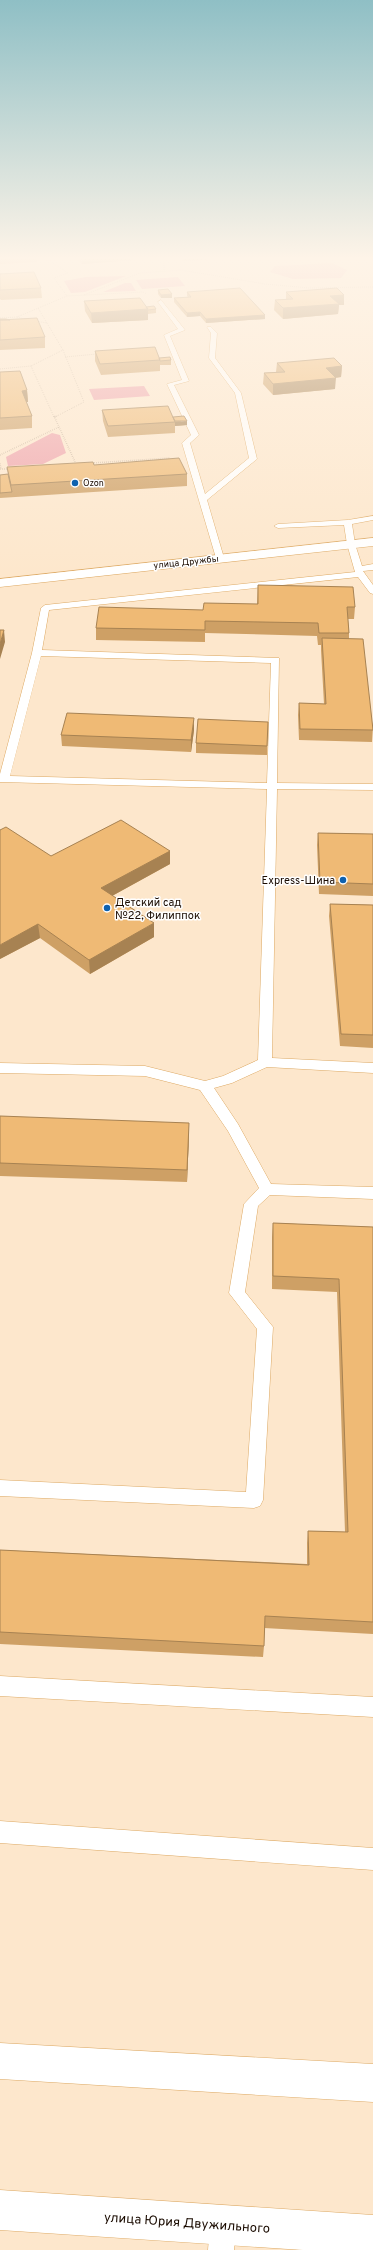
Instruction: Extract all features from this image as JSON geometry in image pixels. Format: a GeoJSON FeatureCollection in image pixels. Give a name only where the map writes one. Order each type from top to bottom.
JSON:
{"type":"FeatureCollection","features":[{"type":"Feature","properties":{"kind":"street","name":"улица Дружбы"},"geometry":{"type":"LineString","coordinates":[[0,583],[373,542]]}},
{"type":"Feature","properties":{"kind":"street"},"geometry":{"type":"LineString","coordinates":[[0,2060],[373,2083]]}},
{"type":"Feature","properties":{"kind":"street","name":"улица Юрия Двужильного"},"geometry":{"type":"LineString","coordinates":[[0,2210],[222,2237],[373,2235]]}},
{"type":"Feature","properties":{"kind":"lane"},"geometry":{"type":"LineString","coordinates":[[179,364],[186,381],[170,384],[195,435],[186,443],[204,498],[220,558]]}},
{"type":"Feature","properties":{"kind":"lane"},"geometry":{"type":"LineString","coordinates":[[204,498],[253,459],[238,393],[216,364]]}},
{"type":"Feature","properties":{"kind":"lane"},"geometry":{"type":"LineString","coordinates":[[278,526],[348,522],[373,518]]}},
{"type":"Feature","properties":{"kind":"lane"},"geometry":{"type":"LineString","coordinates":[[348,522],[351,544],[359,572],[373,591]]}},
{"type":"Feature","properties":{"kind":"lane"},"geometry":{"type":"LineString","coordinates":[[373,567],[359,572],[45,608],[37,653],[2,779],[373,788]]}},
{"type":"Feature","properties":{"kind":"lane"},"geometry":{"type":"LineString","coordinates":[[37,653],[276,660],[265,1005],[265,1062]]}},
{"type":"Feature","properties":{"kind":"lane"},"geometry":{"type":"LineString","coordinates":[[0,1068],[145,1071],[205,1086],[227,1080],[265,1062],[373,1068]]}},
{"type":"Feature","properties":{"kind":"lane"},"geometry":{"type":"LineString","coordinates":[[205,1086],[233,1128],[267,1189]]}},
{"type":"Feature","properties":{"kind":"lane"},"geometry":{"type":"LineString","coordinates":[[0,1488],[254,1500],[265,1328],[238,1293],[251,1204],[267,1189],[373,1192]]}},
{"type":"Feature","properties":{"kind":"lane"},"geometry":{"type":"LineString","coordinates":[[0,1686],[373,1707]]}},
{"type":"Feature","properties":{"kind":"lane"},"geometry":{"type":"LineString","coordinates":[[0,1832],[373,1860]]}},
{"type":"Feature","properties":{"kind":"path"},"geometry":{"type":"LineString","coordinates":[[0,369],[31,366],[35,364]]}},
{"type":"Feature","properties":{"kind":"path"},"geometry":{"type":"LineString","coordinates":[[54,417],[84,402],[68,364]]}},
{"type":"Feature","properties":{"kind":"path"},"geometry":{"type":"LineString","coordinates":[[31,366],[76,464]]}},
{"type":"Feature","properties":{"kind":"path"},"geometry":{"type":"LineString","coordinates":[[0,455],[59,427]]}},
{"type":"Feature","properties":{"kind":"path"},"geometry":{"type":"LineString","coordinates":[[91,464],[191,457]]}},
{"type":"Feature","properties":{"kind":"path"},"geometry":{"type":"LineString","coordinates":[[0,463],[0,469],[16,468]]}},
{"type":"Feature","properties":{"kind":"shaded area"},"geometry":{"type":"Polygon","coordinates":[[[144,386],[150,396],[94,400],[89,389],[144,386]]]}},
{"type":"Feature","properties":{"kind":"shaded area"},"geometry":{"type":"Polygon","coordinates":[[[52,433],[60,435],[66,453],[43,464],[8,466],[6,457],[52,433]]]}},
{"type":"Feature","properties":{"kind":"building"},"geometry":{"type":"Polygon","coordinates":[[[278,364],[340,364],[342,366],[326,368],[336,378],[273,384],[264,373],[285,372],[278,364]]]}},
{"type":"Feature","properties":{"kind":"building"},"geometry":{"type":"Polygon","coordinates":[[[20,371],[27,390],[22,391],[32,416],[0,418],[0,372],[20,371]]]}},
{"type":"Feature","properties":{"kind":"building"},"geometry":{"type":"Polygon","coordinates":[[[168,406],[175,422],[108,426],[102,410],[168,406]]]}},
{"type":"Feature","properties":{"kind":"building"},"geometry":{"type":"Polygon","coordinates":[[[184,416],[187,421],[175,421],[173,417],[184,416]]]}},
{"type":"Feature","properties":{"kind":"building"},"geometry":{"type":"Polygon","coordinates":[[[179,458],[187,474],[11,485],[7,467],[93,462],[94,465],[179,458]]]}},
{"type":"Feature","properties":{"kind":"building"},"geometry":{"type":"Polygon","coordinates":[[[8,474],[12,492],[0,493],[0,475],[8,474]]]}},
{"type":"Feature","properties":{"kind":"building"},"geometry":{"type":"Polygon","coordinates":[[[258,585],[353,587],[355,607],[347,607],[349,633],[319,633],[318,623],[205,621],[205,630],[96,628],[99,607],[203,610],[204,603],[258,604],[258,585]]]}},
{"type":"Feature","properties":{"kind":"building"},"geometry":{"type":"Polygon","coordinates":[[[0,630],[4,630],[0,644],[0,630]]]}},
{"type":"Feature","properties":{"kind":"building"},"geometry":{"type":"Polygon","coordinates":[[[322,638],[363,639],[373,730],[300,729],[299,703],[326,704],[322,638]]]}},
{"type":"Feature","properties":{"kind":"building"},"geometry":{"type":"Polygon","coordinates":[[[67,713],[194,718],[191,740],[61,735],[67,713]]]}},
{"type":"Feature","properties":{"kind":"building"},"geometry":{"type":"Polygon","coordinates":[[[198,719],[268,722],[267,746],[196,743],[198,719]]]}},
{"type":"Feature","properties":{"kind":"building"},"geometry":{"type":"Polygon","coordinates":[[[121,820],[170,851],[101,888],[154,923],[89,960],[38,924],[0,945],[0,830],[6,827],[51,856],[121,820]]]}},
{"type":"Feature","properties":{"kind":"building"},"geometry":{"type":"Polygon","coordinates":[[[318,833],[373,834],[373,884],[320,882],[318,833]]]}},
{"type":"Feature","properties":{"kind":"building"},"geometry":{"type":"Polygon","coordinates":[[[330,904],[373,905],[373,1035],[341,1034],[330,904]]]}},
{"type":"Feature","properties":{"kind":"building"},"geometry":{"type":"Polygon","coordinates":[[[0,1116],[189,1123],[187,1170],[0,1163],[0,1116]]]}},
{"type":"Feature","properties":{"kind":"building"},"geometry":{"type":"Polygon","coordinates":[[[273,1223],[373,1227],[373,1622],[265,1616],[264,1646],[0,1632],[0,1550],[309,1565],[308,1531],[348,1532],[339,1279],[273,1276],[273,1223]]]}},
{"type":"Feature","properties":{"kind":"place","name":"Ozon"},"geometry":{"type":"Point","coordinates":[75,483]}},
{"type":"Feature","properties":{"kind":"place","name":"Express-Шина"},"geometry":{"type":"Point","coordinates":[343,880]}},
{"type":"Feature","properties":{"kind":"place","name":"Детский сад №22, Филиппок"},"geometry":{"type":"Point","coordinates":[107,908]}}]}
